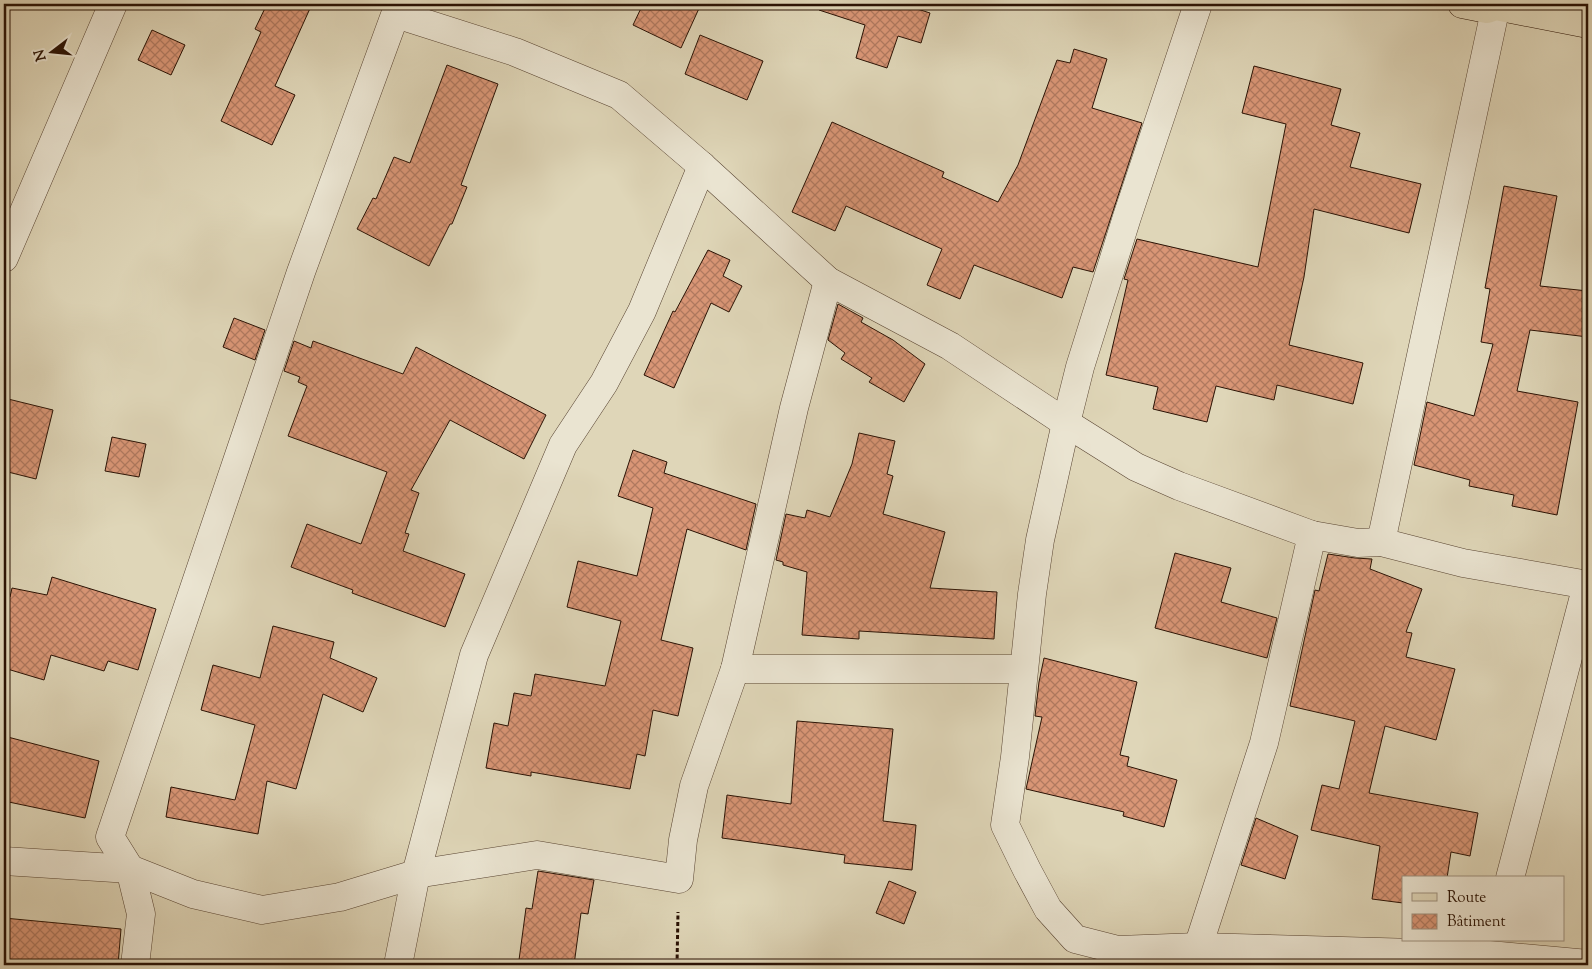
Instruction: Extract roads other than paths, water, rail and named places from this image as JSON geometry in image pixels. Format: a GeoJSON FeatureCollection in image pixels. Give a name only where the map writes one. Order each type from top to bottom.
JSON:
{"type":"FeatureCollection","features":[{"type":"Feature","properties":{"kind":"main road"},"geometry":{"type":"LineString","coordinates":[[1462,4],[1487,9],[1496,6],[1588,24]]}},
{"type":"Feature","properties":{"kind":"street"},"geometry":{"type":"LineString","coordinates":[[4,258],[113,4]]}},
{"type":"Feature","properties":{"kind":"street"},"geometry":{"type":"LineString","coordinates":[[1198,4],[1094,320],[1066,423],[1040,540],[1023,669],[1015,757],[1005,825],[1048,909],[1075,939],[1118,950],[1198,947],[1491,948],[1588,964]]}},
{"type":"Feature","properties":{"kind":"street"},"geometry":{"type":"LineString","coordinates":[[1381,542],[1496,6]]}},
{"type":"Feature","properties":{"kind":"street"},"geometry":{"type":"LineString","coordinates":[[134,965],[141,914],[130,869],[110,837],[301,272],[398,9],[515,52],[619,96],[702,166],[828,281],[950,346],[1136,467],[1179,486],[1312,535],[1358,543],[1381,542],[1463,563],[1587,585],[1511,876]]}},
{"type":"Feature","properties":{"kind":"street"},"geometry":{"type":"LineString","coordinates":[[398,965],[416,874],[474,655],[563,445],[604,383],[642,311],[702,166]]}},
{"type":"Feature","properties":{"kind":"street"},"geometry":{"type":"LineString","coordinates":[[4,861],[130,869],[193,894],[262,910],[340,897],[416,874],[537,855],[679,879],[683,840],[694,786],[735,669],[794,408],[828,281]]}},
{"type":"Feature","properties":{"kind":"street"},"geometry":{"type":"LineString","coordinates":[[1198,947],[1264,743],[1312,535]]}},
{"type":"Feature","properties":{"kind":"street"},"geometry":{"type":"LineString","coordinates":[[735,669],[1023,669]]}}]}
